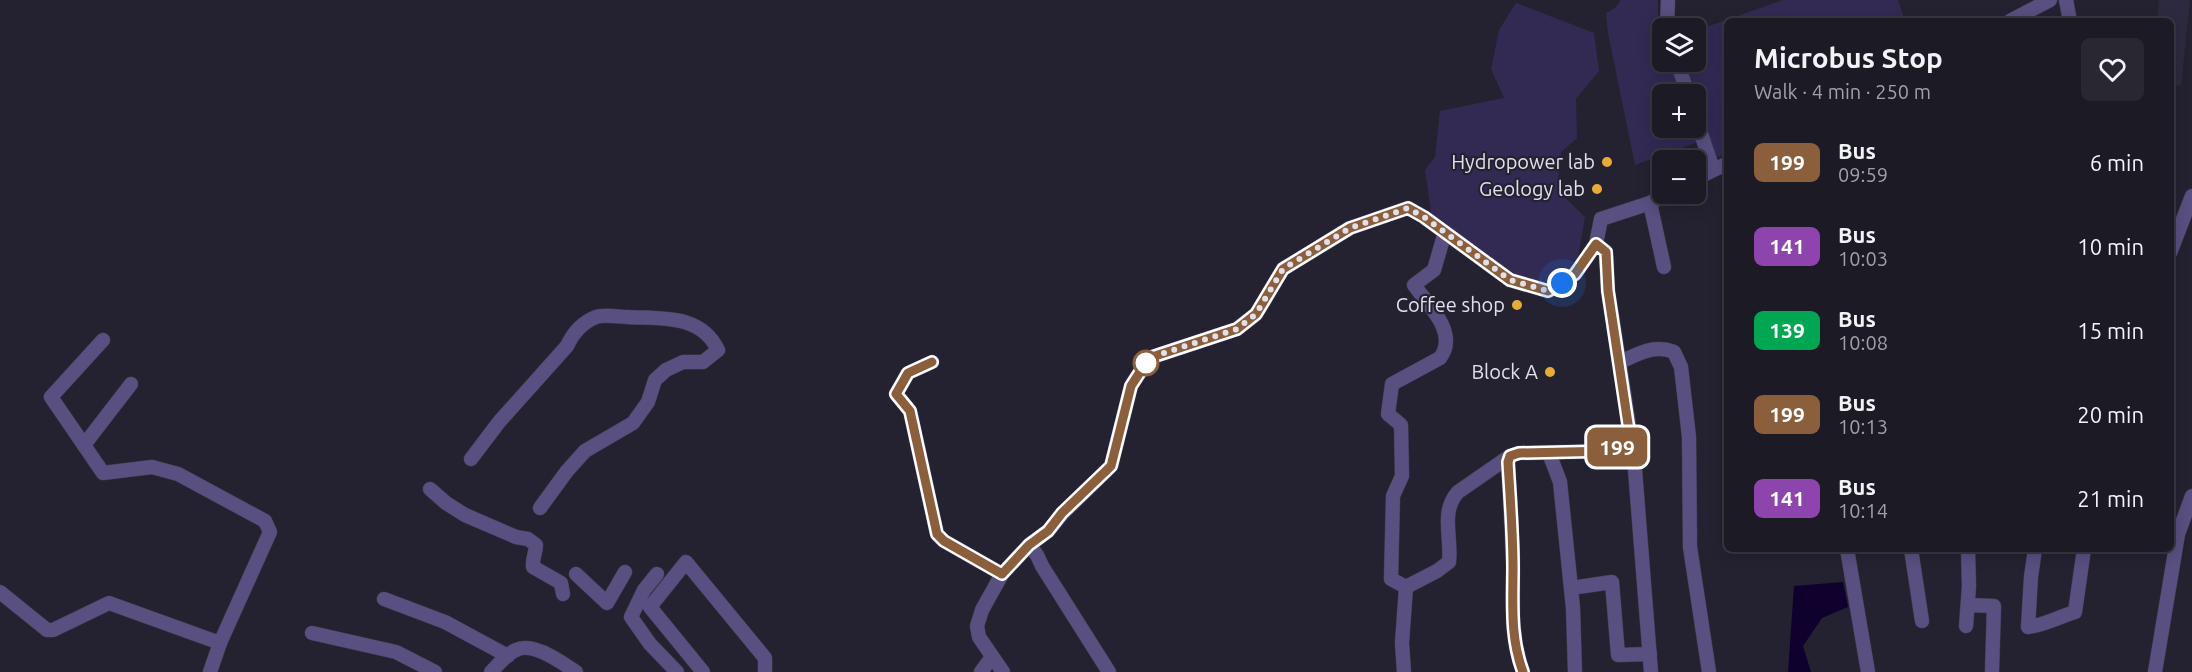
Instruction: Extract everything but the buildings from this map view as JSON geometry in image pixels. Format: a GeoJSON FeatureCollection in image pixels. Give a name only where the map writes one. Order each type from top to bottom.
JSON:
{"type":"FeatureCollection","features":[{"type":"Feature","properties":{"kind":"street"},"geometry":{"type":"LineString","coordinates":[[1667,18],[1668,0]]}},
{"type":"Feature","properties":{"kind":"street"},"geometry":{"type":"LineString","coordinates":[[2016,18],[2050,0]]}},
{"type":"Feature","properties":{"kind":"street"},"geometry":{"type":"LineString","coordinates":[[2066,0],[2069,18]]}},
{"type":"Feature","properties":{"kind":"street"},"geometry":{"type":"LineString","coordinates":[[1706,138],[1720,166],[1706,173]]}},
{"type":"Feature","properties":{"kind":"street"},"geometry":{"type":"LineString","coordinates":[[2174,243],[2192,196]]}},
{"type":"Feature","properties":{"kind":"street"},"geometry":{"type":"LineString","coordinates":[[1003,672],[980,638],[977,626],[982,610],[1002,574],[1029,545],[1048,531],[1062,513],[1111,466],[1131,386],[1149,358],[1237,329],[1256,314],[1283,269],[1350,228],[1408,208],[1510,280],[1548,291],[1575,274],[1596,244],[1601,219],[1650,203],[1664,267]]}},
{"type":"Feature","properties":{"kind":"street"},"geometry":{"type":"LineString","coordinates":[[1406,587],[1391,579],[1393,496],[1402,476],[1401,425],[1388,414],[1392,384],[1440,358],[1446,351],[1444,327],[1414,285],[1434,270],[1445,232]]}},
{"type":"Feature","properties":{"kind":"street"},"geometry":{"type":"LineString","coordinates":[[1596,244],[1606,252],[1608,291],[1634,457],[1652,672]]}},
{"type":"Feature","properties":{"kind":"street"},"geometry":{"type":"LineString","coordinates":[[471,459],[499,422],[567,346],[574,331],[597,316],[679,319],[704,330],[712,339],[717,350],[703,362],[683,362],[666,370],[654,380],[648,402],[633,423],[585,451],[540,508]]}},
{"type":"Feature","properties":{"kind":"street"},"geometry":{"type":"LineString","coordinates":[[103,340],[51,397],[103,473],[152,467],[178,474],[265,521],[270,532],[220,643],[210,672]]}},
{"type":"Feature","properties":{"kind":"street"},"geometry":{"type":"LineString","coordinates":[[1620,362],[1650,348],[1664,348],[1674,352],[1681,367],[1689,438],[1690,547],[1709,672]]}},
{"type":"Feature","properties":{"kind":"street"},"geometry":{"type":"LineString","coordinates":[[932,362],[908,373],[896,394],[910,411],[937,534],[944,541],[1002,574]]}},
{"type":"Feature","properties":{"kind":"street"},"geometry":{"type":"LineString","coordinates":[[84,445],[131,384]]}},
{"type":"Feature","properties":{"kind":"street"},"geometry":{"type":"LineString","coordinates":[[1406,587],[1449,562],[1447,513],[1458,492],[1510,456],[1519,453],[1611,451],[1630,437]]}},
{"type":"Feature","properties":{"kind":"street"},"geometry":{"type":"LineString","coordinates":[[1550,453],[1560,482],[1571,588],[1575,672]]}},
{"type":"Feature","properties":{"kind":"street"},"geometry":{"type":"LineString","coordinates":[[1510,456],[1508,462],[1512,524],[1512,629],[1516,653],[1523,672]]}},
{"type":"Feature","properties":{"kind":"street"},"geometry":{"type":"LineString","coordinates":[[430,489],[465,515],[536,545],[536,552],[532,560],[533,567],[561,583],[563,594]]}},
{"type":"Feature","properties":{"kind":"street"},"geometry":{"type":"LineString","coordinates":[[2156,672],[2178,534],[2192,496]]}},
{"type":"Feature","properties":{"kind":"street"},"geometry":{"type":"LineString","coordinates":[[1029,545],[1109,672]]}},
{"type":"Feature","properties":{"kind":"street"},"geometry":{"type":"LineString","coordinates":[[1848,552],[1868,672]]}},
{"type":"Feature","properties":{"kind":"street"},"geometry":{"type":"LineString","coordinates":[[1911,552],[1922,621]]}},
{"type":"Feature","properties":{"kind":"street"},"geometry":{"type":"LineString","coordinates":[[1966,626],[1969,605],[1968,552]]}},
{"type":"Feature","properties":{"kind":"street"},"geometry":{"type":"LineString","coordinates":[[2035,552],[2028,627],[2045,625],[2075,612],[2084,552]]}},
{"type":"Feature","properties":{"kind":"street"},"geometry":{"type":"LineString","coordinates":[[703,672],[650,608],[686,562],[765,658],[765,672]]}},
{"type":"Feature","properties":{"kind":"street"},"geometry":{"type":"LineString","coordinates":[[576,574],[607,603],[625,572]]}},
{"type":"Feature","properties":{"kind":"street"},"geometry":{"type":"LineString","coordinates":[[657,574],[644,590],[631,617],[650,645],[677,672]]}},
{"type":"Feature","properties":{"kind":"street"},"geometry":{"type":"LineString","coordinates":[[1571,588],[1612,582],[1618,655],[1650,654]]}},
{"type":"Feature","properties":{"kind":"street"},"geometry":{"type":"LineString","coordinates":[[1404,672],[1402,643],[1406,587]]}},
{"type":"Feature","properties":{"kind":"street"},"geometry":{"type":"LineString","coordinates":[[0,592],[47,630],[53,630],[109,603],[220,643]]}},
{"type":"Feature","properties":{"kind":"street"},"geometry":{"type":"LineString","coordinates":[[384,599],[445,622],[508,656]]}},
{"type":"Feature","properties":{"kind":"street"},"geometry":{"type":"LineString","coordinates":[[1969,605],[1994,606],[1992,672]]}},
{"type":"Feature","properties":{"kind":"street"},"geometry":{"type":"LineString","coordinates":[[312,633],[396,652],[435,672]]}},
{"type":"Feature","properties":{"kind":"street"},"geometry":{"type":"LineString","coordinates":[[491,672],[518,649],[541,651],[576,672]]}},
{"type":"Feature","properties":{"kind":"street"},"geometry":{"type":"LineString","coordinates":[[981,672],[992,657]]}},
{"type":"Feature","properties":{"kind":"shaded area"},"geometry":{"type":"Polygon","coordinates":[[[1621,0],[1658,0],[1658,18],[1652,18],[1652,72],[1673,72],[1678,84],[1652,84],[1652,138],[1697,138],[1698,142],[1676,150],[1652,150],[1652,159],[1635,165],[1608,33],[1606,13],[1615,8],[1621,0]]]}},
{"type":"Feature","properties":{"kind":"shaded area"},"geometry":{"type":"Polygon","coordinates":[[[1783,0],[1898,0],[1904,18],[1732,18],[1783,0]]]}},
{"type":"Feature","properties":{"kind":"shaded area"},"geometry":{"type":"Polygon","coordinates":[[[2159,0],[2190,0],[2181,86],[2174,85],[2174,18],[2157,18],[2159,0]]]}},
{"type":"Feature","properties":{"kind":"shaded area"},"geometry":{"type":"Polygon","coordinates":[[[1516,3],[1594,33],[1599,71],[1576,99],[1577,138],[1561,152],[1557,190],[1585,217],[1577,264],[1544,291],[1511,281],[1432,219],[1425,170],[1435,157],[1440,111],[1504,98],[1491,69],[1499,30],[1516,3]]]}},
{"type":"Feature","properties":{"kind":"shaded area"},"geometry":{"type":"Polygon","coordinates":[[[1724,21],[1724,156],[1715,158],[1706,131],[1706,84],[1690,84],[1686,72],[1706,72],[1706,27],[1724,21]]]}},
{"type":"Feature","properties":{"kind":"shaded area"},"geometry":{"type":"Polygon","coordinates":[[[1843,582],[1848,607],[1822,618],[1803,646],[1811,672],[1788,672],[1794,586],[1843,582]]]}},
{"type":"Feature","properties":{"kind":"bus line","name":"199"},"geometry":{"type":"LineString","coordinates":[[932,362],[908,373],[896,394],[910,411],[937,534],[944,541],[1002,574],[1029,545],[1048,531],[1062,513],[1111,466],[1131,386],[1149,358],[1237,329],[1256,314],[1283,269],[1350,228],[1408,208],[1424,217],[1510,280],[1548,291],[1575,274],[1596,244],[1606,252],[1608,291],[1630,437],[1611,451],[1519,453],[1510,456],[1508,462],[1512,524],[1512,629],[1516,653],[1523,672]]}},
{"type":"Feature","properties":{"kind":"place","name":"Hydropower lab"},"geometry":{"type":"Point","coordinates":[1607,162]}},
{"type":"Feature","properties":{"kind":"place","name":"Geology lab"},"geometry":{"type":"Point","coordinates":[1597,189]}},
{"type":"Feature","properties":{"kind":"place","name":"Coffee shop"},"geometry":{"type":"Point","coordinates":[1517,305]}},
{"type":"Feature","properties":{"kind":"place","name":"Block A"},"geometry":{"type":"Point","coordinates":[1550,372]}},
{"type":"Feature","properties":{"kind":"route"},"geometry":{"type":"LineString","coordinates":[[1146,363],[1149,358],[1237,329],[1256,314],[1283,269],[1350,228],[1408,208],[1424,217],[1510,280],[1548,291],[1562,283]]}}]}
